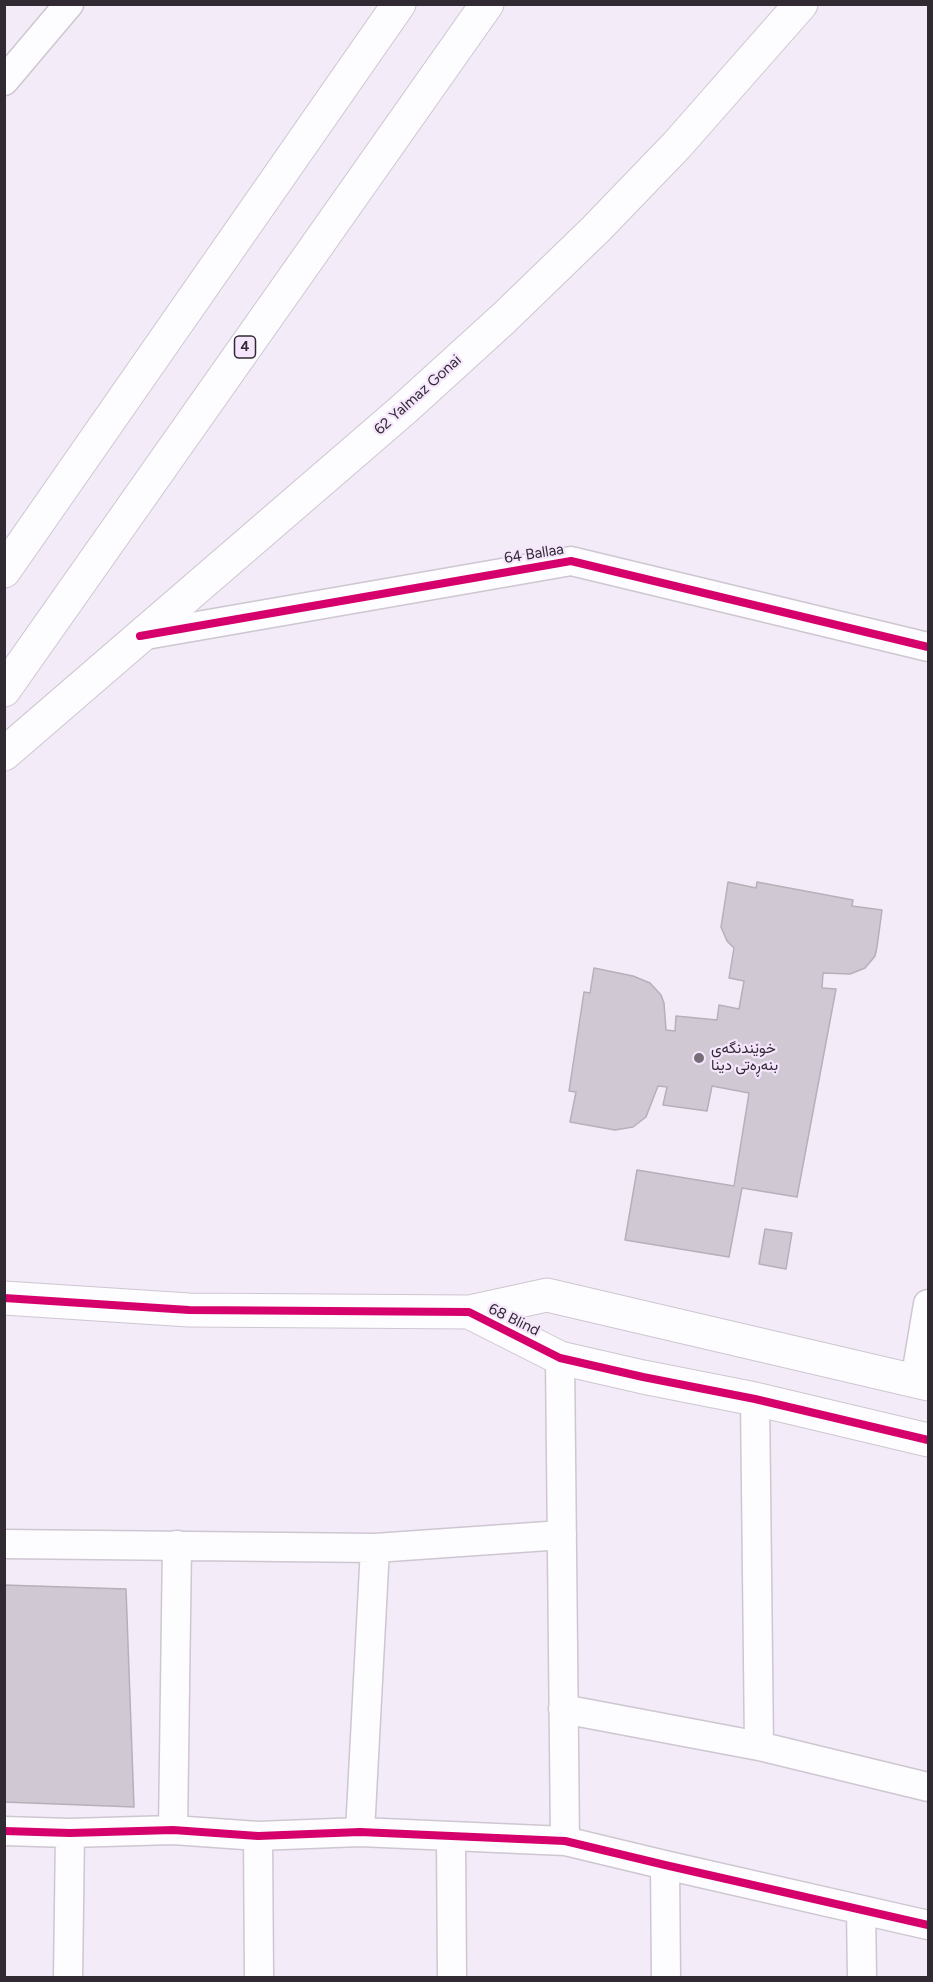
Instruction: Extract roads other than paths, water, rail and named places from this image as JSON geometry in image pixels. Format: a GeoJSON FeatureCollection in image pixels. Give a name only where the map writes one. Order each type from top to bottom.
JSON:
{"type":"FeatureCollection","features":[{"type":"Feature","properties":{"kind":"main road"},"geometry":{"type":"LineString","coordinates":[[4,571],[399,4]]}},
{"type":"Feature","properties":{"kind":"main road","name":"4"},"geometry":{"type":"LineString","coordinates":[[4,690],[487,4]]}},
{"type":"Feature","properties":{"kind":"main road","name":"62 Yalmaz Gonai"},"geometry":{"type":"LineString","coordinates":[[4,754],[404,409],[512,310],[596,230],[677,146],[801,4]]}},
{"type":"Feature","properties":{"kind":"main road"},"geometry":{"type":"LineString","coordinates":[[469,1312],[547,1295],[922,1383]]}},
{"type":"Feature","properties":{"kind":"main road","name":"68 Blind"},"geometry":{"type":"LineString","coordinates":[[4,1298],[189,1310],[469,1312],[560,1358],[755,1399],[928,1440]]}},
{"type":"Feature","properties":{"kind":"street"},"geometry":{"type":"LineString","coordinates":[[4,81],[69,4]]}},
{"type":"Feature","properties":{"kind":"street","name":"64 Ballaa"},"geometry":{"type":"LineString","coordinates":[[140,636],[571,561],[928,647]]}},
{"type":"Feature","properties":{"kind":"street"},"geometry":{"type":"LineString","coordinates":[[922,1383],[928,1304]]}},
{"type":"Feature","properties":{"kind":"street"},"geometry":{"type":"LineString","coordinates":[[560,1358],[565,1841]]}},
{"type":"Feature","properties":{"kind":"street"},"geometry":{"type":"LineString","coordinates":[[755,1399],[759,1746]]}},
{"type":"Feature","properties":{"kind":"street"},"geometry":{"type":"LineString","coordinates":[[4,1544],[375,1548],[562,1535]]}},
{"type":"Feature","properties":{"kind":"street"},"geometry":{"type":"LineString","coordinates":[[173,1830],[177,1545]]}},
{"type":"Feature","properties":{"kind":"street"},"geometry":{"type":"LineString","coordinates":[[360,1832],[375,1548]]}},
{"type":"Feature","properties":{"kind":"street"},"geometry":{"type":"LineString","coordinates":[[563,1709],[759,1746],[928,1787]]}},
{"type":"Feature","properties":{"kind":"street"},"geometry":{"type":"LineString","coordinates":[[4,1831],[70,1833],[173,1830],[258,1836],[360,1832],[565,1841],[928,1925]]}},
{"type":"Feature","properties":{"kind":"street"},"geometry":{"type":"LineString","coordinates":[[68,1977],[70,1833]]}},
{"type":"Feature","properties":{"kind":"street"},"geometry":{"type":"LineString","coordinates":[[258,1836],[260,1977]]}},
{"type":"Feature","properties":{"kind":"street"},"geometry":{"type":"LineString","coordinates":[[452,1836],[452,1977]]}},
{"type":"Feature","properties":{"kind":"street"},"geometry":{"type":"LineString","coordinates":[[665,1865],[666,1977]]}},
{"type":"Feature","properties":{"kind":"street"},"geometry":{"type":"LineString","coordinates":[[861,1910],[862,1977]]}},
{"type":"Feature","properties":{"kind":"place","name":"خوێندنگەی بنەڕەتی دینا"},"geometry":{"type":"Point","coordinates":[699,1058]}}]}
